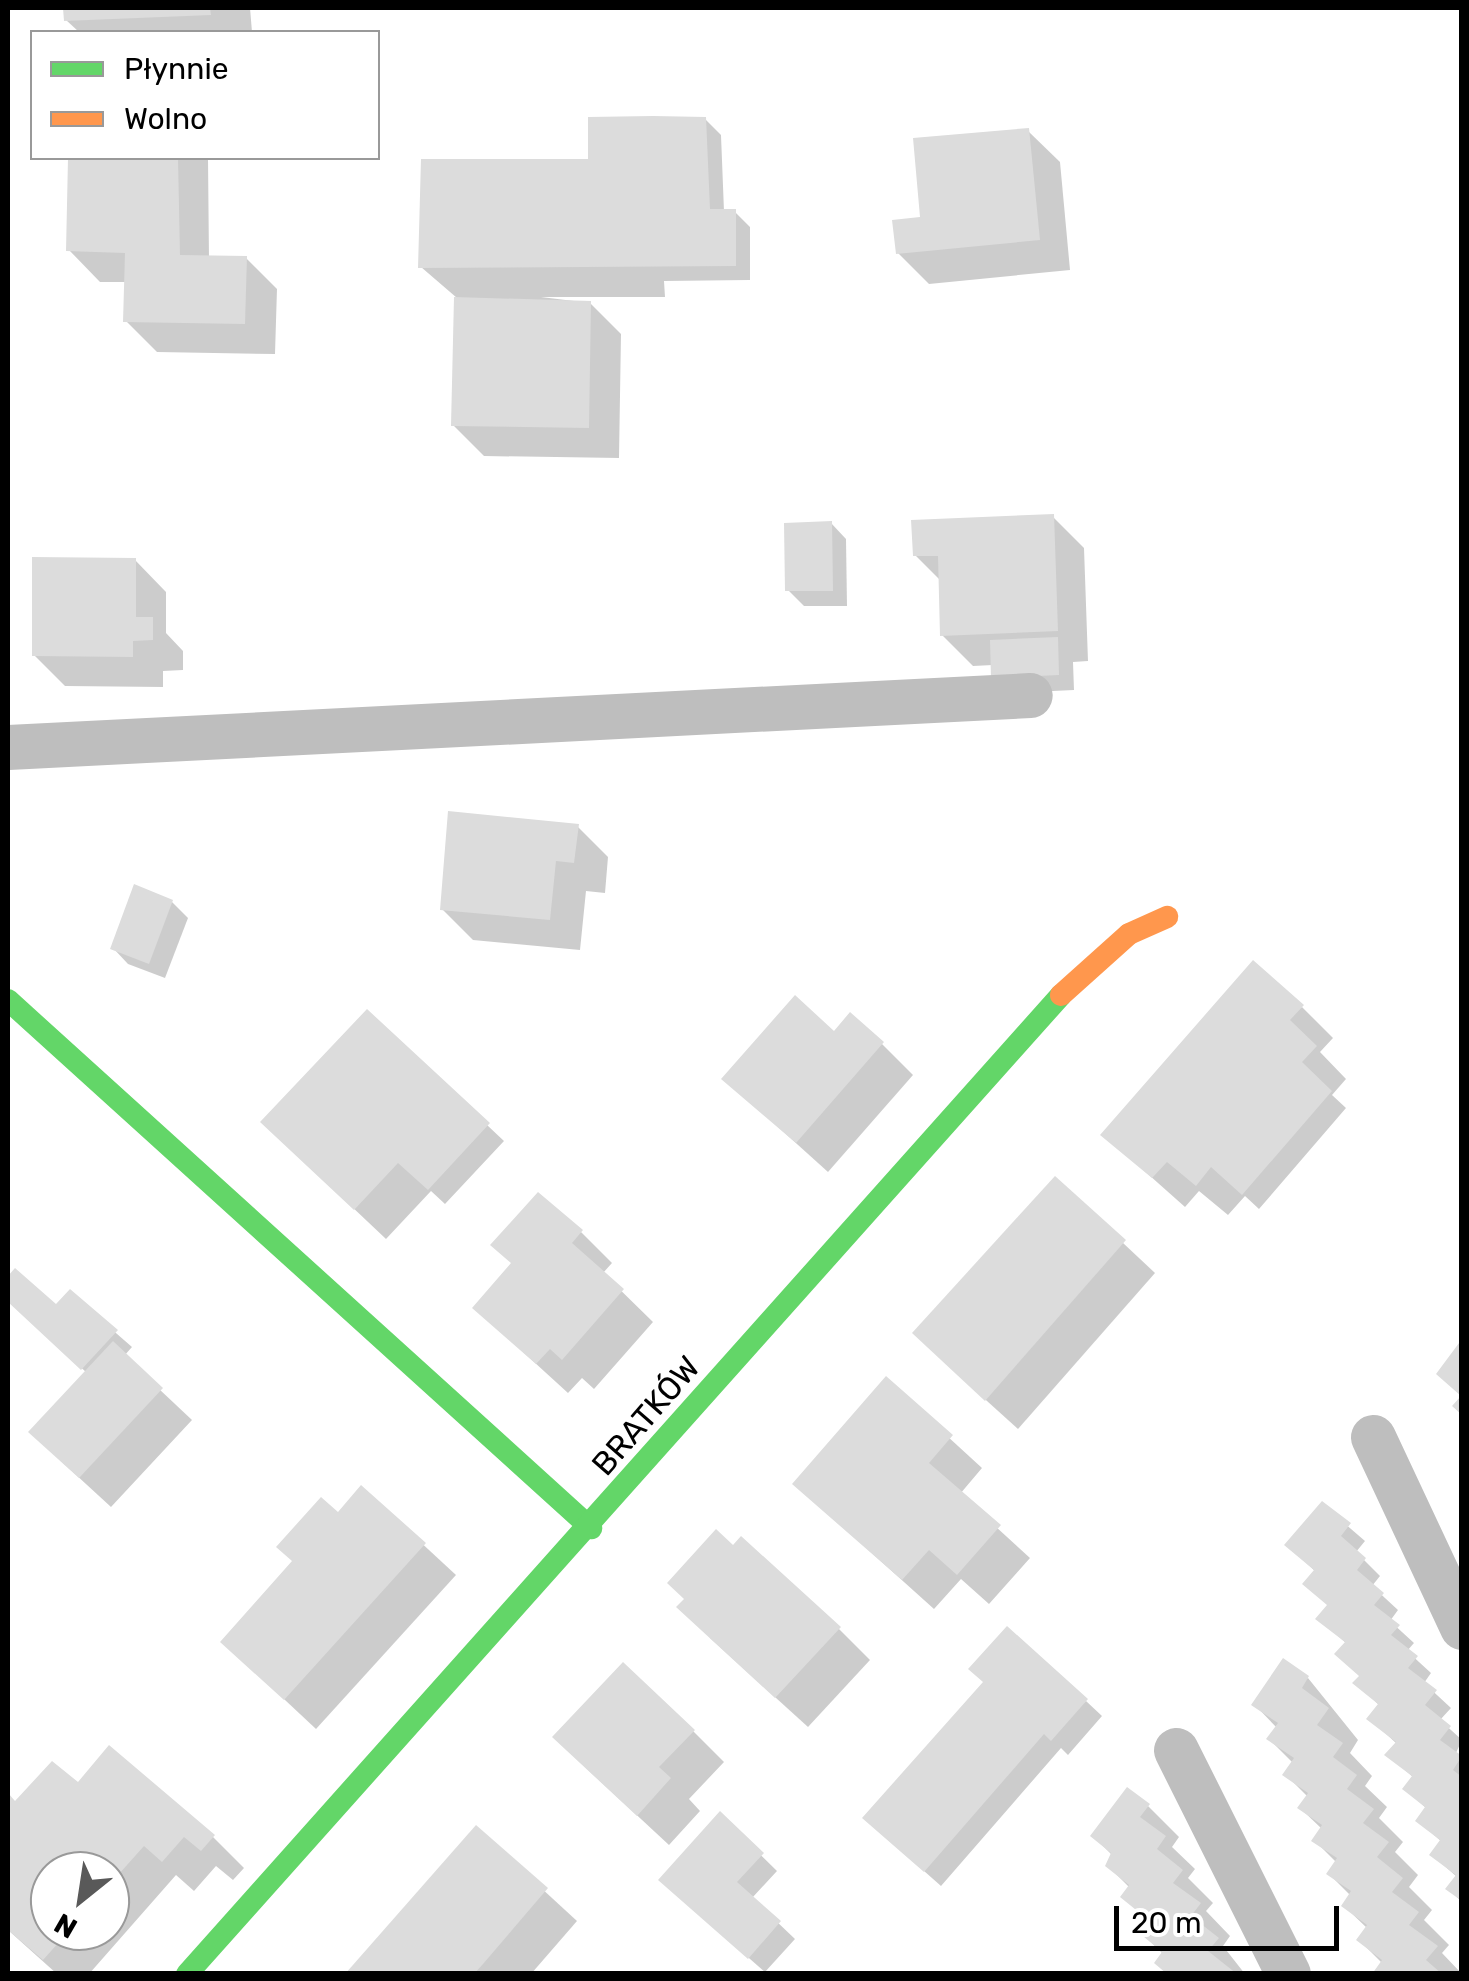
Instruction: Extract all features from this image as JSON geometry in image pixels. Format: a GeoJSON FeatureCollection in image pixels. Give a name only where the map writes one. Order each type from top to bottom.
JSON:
{"type":"FeatureCollection","features":[{"type":"Feature","properties":{"kind":"street","name":"BRATKÓW"},"geometry":{"type":"LineString","coordinates":[[187,1974],[591,1528],[1055,1000],[1129,934],[1167,917]]}},
{"type":"Feature","properties":{"kind":"street"},"geometry":{"type":"LineString","coordinates":[[8,1000],[591,1528]]}},
{"type":"Feature","properties":{"kind":"lane"},"geometry":{"type":"LineString","coordinates":[[8,747],[1030,695]]}},
{"type":"Feature","properties":{"kind":"lane"},"geometry":{"type":"LineString","coordinates":[[1373,1438],[1462,1627]]}},
{"type":"Feature","properties":{"kind":"lane"},"geometry":{"type":"LineString","coordinates":[[1176,1750],[1288,1974]]}},
{"type":"Feature","properties":{"kind":"building"},"geometry":{"type":"Polygon","coordinates":[[[63,8],[210,8],[211,15],[64,21],[63,8]]]}},
{"type":"Feature","properties":{"kind":"building"},"geometry":{"type":"Polygon","coordinates":[[[588,117],[706,117],[710,209],[736,209],[736,266],[418,268],[421,159],[588,159],[588,117]]]}},
{"type":"Feature","properties":{"kind":"building"},"geometry":{"type":"Polygon","coordinates":[[[1029,128],[1040,240],[896,254],[892,220],[920,217],[913,138],[1029,128]]]}},
{"type":"Feature","properties":{"kind":"building"},"geometry":{"type":"Polygon","coordinates":[[[68,160],[178,160],[180,255],[247,256],[245,324],[123,322],[125,253],[66,251],[68,160]]]}},
{"type":"Feature","properties":{"kind":"building"},"geometry":{"type":"Polygon","coordinates":[[[454,297],[591,301],[589,428],[451,426],[454,297]]]}},
{"type":"Feature","properties":{"kind":"building"},"geometry":{"type":"Polygon","coordinates":[[[1054,514],[1058,631],[940,636],[938,556],[913,556],[911,520],[1054,514]]]}},
{"type":"Feature","properties":{"kind":"building"},"geometry":{"type":"Polygon","coordinates":[[[832,521],[833,591],[785,591],[784,523],[832,521]]]}},
{"type":"Feature","properties":{"kind":"building"},"geometry":{"type":"Polygon","coordinates":[[[32,557],[136,558],[136,617],[153,617],[153,640],[133,641],[133,657],[32,656],[32,557]]]}},
{"type":"Feature","properties":{"kind":"building"},"geometry":{"type":"Polygon","coordinates":[[[1058,637],[1059,675],[991,678],[990,640],[1058,637]]]}},
{"type":"Feature","properties":{"kind":"building"},"geometry":{"type":"Polygon","coordinates":[[[448,811],[579,824],[574,863],[556,861],[550,920],[440,910],[448,811]]]}},
{"type":"Feature","properties":{"kind":"building"},"geometry":{"type":"Polygon","coordinates":[[[134,884],[173,900],[149,964],[110,949],[134,884]]]}},
{"type":"Feature","properties":{"kind":"building"},"geometry":{"type":"Polygon","coordinates":[[[1253,960],[1304,1005],[1290,1020],[1317,1046],[1302,1062],[1332,1091],[1242,1195],[1211,1167],[1196,1186],[1167,1162],[1152,1178],[1100,1135],[1253,960]]]}},
{"type":"Feature","properties":{"kind":"building"},"geometry":{"type":"Polygon","coordinates":[[[795,995],[834,1031],[850,1012],[884,1042],[796,1143],[721,1079],[795,995]]]}},
{"type":"Feature","properties":{"kind":"building"},"geometry":{"type":"Polygon","coordinates":[[[367,1009],[490,1123],[428,1190],[398,1163],[354,1210],[260,1122],[367,1009]]]}},
{"type":"Feature","properties":{"kind":"building"},"geometry":{"type":"Polygon","coordinates":[[[1055,1176],[1126,1240],[985,1401],[912,1333],[1055,1176]]]}},
{"type":"Feature","properties":{"kind":"building"},"geometry":{"type":"Polygon","coordinates":[[[538,1192],[583,1230],[572,1243],[624,1289],[562,1360],[550,1349],[536,1364],[472,1308],[511,1263],[490,1245],[538,1192]]]}},
{"type":"Feature","properties":{"kind":"building"},"geometry":{"type":"Polygon","coordinates":[[[15,1268],[56,1304],[70,1289],[118,1330],[81,1370],[8,1302],[8,1276],[15,1268]]]}},
{"type":"Feature","properties":{"kind":"building"},"geometry":{"type":"Polygon","coordinates":[[[1462,1339],[1462,1415],[1452,1406],[1461,1396],[1436,1374],[1462,1339]]]}},
{"type":"Feature","properties":{"kind":"building"},"geometry":{"type":"Polygon","coordinates":[[[113,1341],[163,1388],[79,1478],[28,1432],[113,1341]]]}},
{"type":"Feature","properties":{"kind":"building"},"geometry":{"type":"Polygon","coordinates":[[[886,1376],[953,1435],[929,1463],[1001,1525],[957,1575],[929,1550],[902,1580],[792,1484],[886,1376]]]}},
{"type":"Feature","properties":{"kind":"building"},"geometry":{"type":"Polygon","coordinates":[[[361,1485],[426,1543],[284,1700],[220,1642],[292,1561],[276,1547],[321,1497],[338,1512],[361,1485]]]}},
{"type":"Feature","properties":{"kind":"building"},"geometry":{"type":"Polygon","coordinates":[[[1322,1501],[1351,1523],[1341,1536],[1366,1558],[1357,1570],[1384,1593],[1374,1605],[1400,1625],[1391,1635],[1418,1656],[1408,1668],[1437,1690],[1425,1705],[1451,1726],[1440,1740],[1462,1756],[1453,1770],[1462,1777],[1462,1901],[1445,1889],[1456,1875],[1429,1855],[1440,1840],[1415,1821],[1425,1807],[1402,1789],[1412,1776],[1384,1755],[1396,1742],[1366,1719],[1378,1704],[1352,1683],[1359,1676],[1334,1654],[1345,1642],[1315,1619],[1327,1605],[1302,1584],[1314,1570],[1284,1545],[1322,1501]]]}},
{"type":"Feature","properties":{"kind":"building"},"geometry":{"type":"Polygon","coordinates":[[[716,1529],[733,1545],[741,1536],[841,1627],[775,1698],[676,1607],[684,1599],[667,1583],[716,1529]]]}},
{"type":"Feature","properties":{"kind":"building"},"geometry":{"type":"Polygon","coordinates":[[[1007,1626],[1088,1699],[1051,1741],[1044,1734],[924,1872],[862,1818],[983,1682],[968,1669],[1007,1626]]]}},
{"type":"Feature","properties":{"kind":"building"},"geometry":{"type":"Polygon","coordinates":[[[1283,1658],[1309,1676],[1302,1688],[1329,1708],[1317,1725],[1343,1743],[1333,1757],[1357,1775],[1347,1789],[1374,1809],[1363,1823],[1389,1842],[1377,1857],[1403,1878],[1392,1892],[1419,1912],[1409,1925],[1438,1946],[1426,1960],[1442,1974],[1372,1974],[1382,1960],[1356,1940],[1367,1925],[1341,1906],[1351,1891],[1326,1874],[1337,1858],[1311,1841],[1322,1825],[1297,1808],[1308,1793],[1282,1775],[1294,1758],[1266,1739],[1278,1723],[1251,1705],[1283,1658]]]}},
{"type":"Feature","properties":{"kind":"building"},"geometry":{"type":"Polygon","coordinates":[[[623,1662],[695,1730],[659,1767],[671,1778],[637,1816],[552,1737],[623,1662]]]}},
{"type":"Feature","properties":{"kind":"building"},"geometry":{"type":"Polygon","coordinates":[[[109,1745],[215,1835],[201,1851],[184,1837],[162,1862],[144,1846],[130,1862],[130,1851],[30,1851],[30,1949],[8,1930],[8,1793],[15,1801],[52,1761],[78,1782],[109,1745]]]}},
{"type":"Feature","properties":{"kind":"building"},"geometry":{"type":"Polygon","coordinates":[[[1127,1787],[1150,1804],[1140,1817],[1166,1836],[1157,1849],[1183,1870],[1173,1883],[1201,1903],[1191,1916],[1219,1938],[1208,1951],[1237,1974],[1167,1974],[1154,1963],[1162,1952],[1137,1931],[1146,1918],[1120,1897],[1129,1885],[1105,1866],[1111,1853],[1090,1836],[1127,1787]]]}},
{"type":"Feature","properties":{"kind":"building"},"geometry":{"type":"Polygon","coordinates":[[[720,1811],[764,1853],[737,1882],[781,1921],[748,1959],[658,1880],[720,1811]]]}},
{"type":"Feature","properties":{"kind":"building"},"geometry":{"type":"Polygon","coordinates":[[[476,1825],[548,1888],[483,1964],[474,1974],[345,1974],[476,1825]]]}},
{"type":"Feature","properties":{"kind":"building"},"geometry":{"type":"Polygon","coordinates":[[[32,1951],[51,1951],[43,1960],[32,1951]]]}},
{"type":"Feature","properties":{"kind":"traffic: fast"},"geometry":{"type":"LineString","coordinates":[[187,1974],[1061,995]]}},
{"type":"Feature","properties":{"kind":"traffic: fast"},"geometry":{"type":"LineString","coordinates":[[8,1000],[591,1528]]}},
{"type":"Feature","properties":{"kind":"traffic: slow"},"geometry":{"type":"LineString","coordinates":[[1061,995],[1129,934],[1167,917]]}}]}
